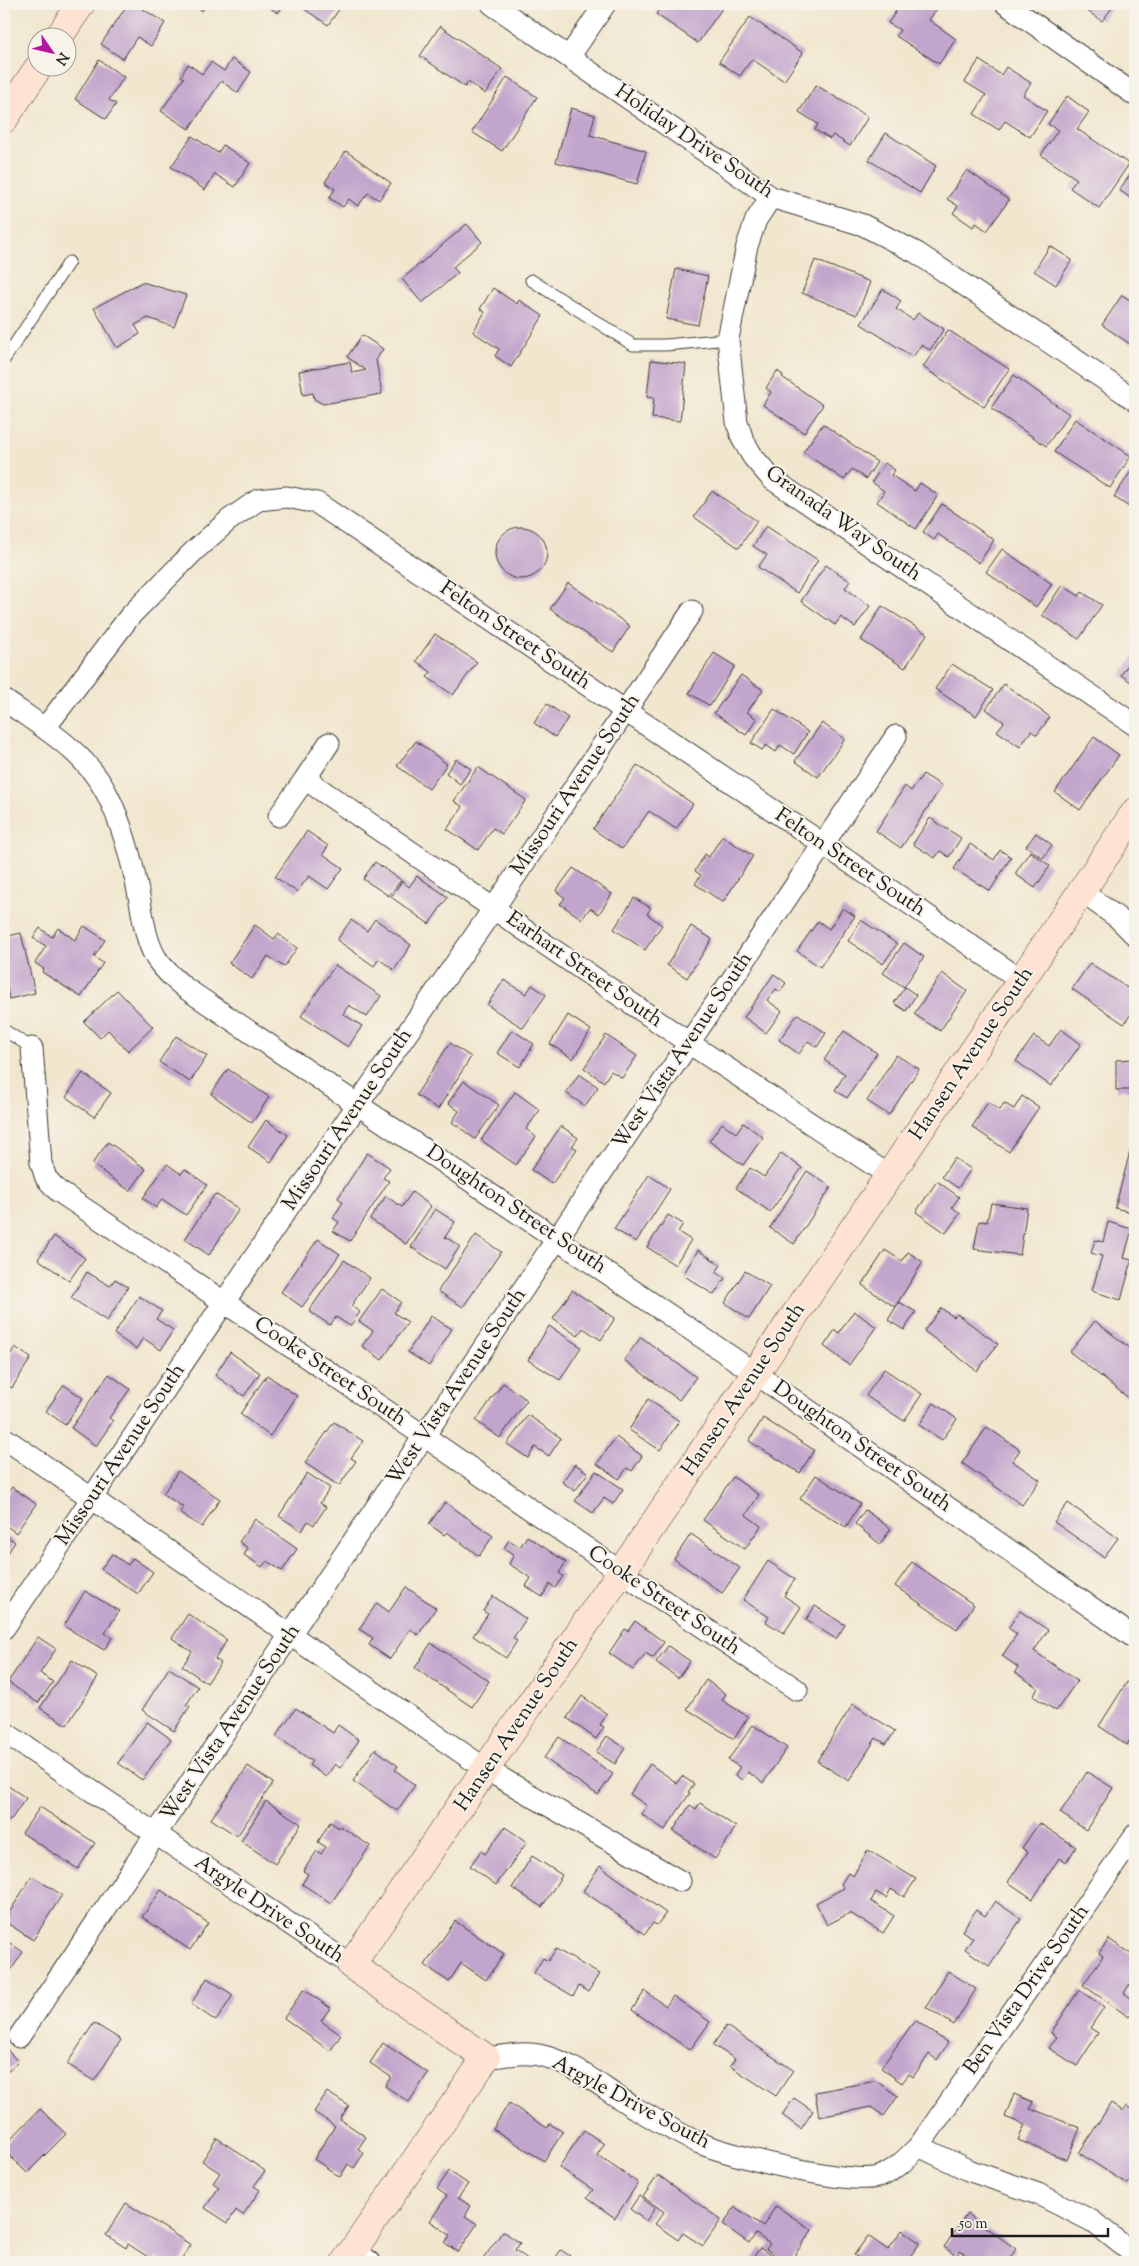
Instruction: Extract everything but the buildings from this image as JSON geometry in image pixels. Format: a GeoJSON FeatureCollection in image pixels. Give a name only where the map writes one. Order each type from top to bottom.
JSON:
{"type":"FeatureCollection","features":[{"type":"Feature","properties":{"kind":"street"},"geometry":{"type":"LineString","coordinates":[[64,28],[80,4]]}},
{"type":"Feature","properties":{"kind":"street","name":"Holiday Drive South"},"geometry":{"type":"LineString","coordinates":[[492,4],[771,197],[863,225],[917,253],[1135,400]]}},
{"type":"Feature","properties":{"kind":"street"},"geometry":{"type":"LineString","coordinates":[[569,57],[604,4]]}},
{"type":"Feature","properties":{"kind":"street"},"geometry":{"type":"LineString","coordinates":[[1006,4],[1135,95]]}},
{"type":"Feature","properties":{"kind":"street"},"geometry":{"type":"LineString","coordinates":[[4,120],[31,78]]}},
{"type":"Feature","properties":{"kind":"street","name":"Granada Way South"},"geometry":{"type":"LineString","coordinates":[[771,197],[756,220],[747,246],[728,339],[737,422],[753,457],[772,479],[1135,725]]}},
{"type":"Feature","properties":{"kind":"street","name":"Felton Street South"},"geometry":{"type":"LineString","coordinates":[[44,728],[130,616],[194,551],[229,520],[258,500],[287,497],[316,503],[1022,980]]}},
{"type":"Feature","properties":{"kind":"street","name":"Missouri Avenue South"},"geometry":{"type":"LineString","coordinates":[[4,1628],[358,1104],[494,908],[692,611]]}},
{"type":"Feature","properties":{"kind":"street","name":"Doughton Street South"},"geometry":{"type":"LineString","coordinates":[[4,700],[70,748],[90,769],[107,792],[118,818],[148,937],[156,956],[167,973],[185,988],[756,1373],[1135,1638]]}},
{"type":"Feature","properties":{"kind":"street","name":"West Vista Avenue South"},"geometry":{"type":"LineString","coordinates":[[18,2037],[896,736]]}},
{"type":"Feature","properties":{"kind":"street"},"geometry":{"type":"LineString","coordinates":[[279,816],[329,743]]}},
{"type":"Feature","properties":{"kind":"street","name":"Earhart Street South"},"geometry":{"type":"LineString","coordinates":[[305,779],[689,1042],[890,1176]]}},
{"type":"Feature","properties":{"kind":"street","name":"Hansen Avenue South"},"geometry":{"type":"LineString","coordinates":[[351,1965],[487,1770],[1135,812]]}},
{"type":"Feature","properties":{"kind":"street"},"geometry":{"type":"LineString","coordinates":[[1082,892],[1118,918],[1135,935]]}},
{"type":"Feature","properties":{"kind":"street","name":"Cooke Street South"},"geometry":{"type":"LineString","coordinates":[[32,1048],[41,1163],[46,1178],[58,1191],[424,1436],[621,1572],[797,1690]]}},
{"type":"Feature","properties":{"kind":"street"},"geometry":{"type":"LineString","coordinates":[[4,1438],[91,1500],[487,1770],[680,1881]]}},
{"type":"Feature","properties":{"kind":"street","name":"Argyle Drive South"},"geometry":{"type":"LineString","coordinates":[[4,1732],[486,2058],[542,2055],[576,2070],[634,2107],[701,2144],[757,2161],[845,2178],[880,2177],[900,2164],[919,2146]]}},
{"type":"Feature","properties":{"kind":"street","name":"Ben Vista Drive South"},"geometry":{"type":"LineString","coordinates":[[919,2146],[1135,1835]]}},
{"type":"Feature","properties":{"kind":"street"},"geometry":{"type":"LineString","coordinates":[[356,2258],[486,2058]]}},
{"type":"Feature","properties":{"kind":"street"},"geometry":{"type":"LineString","coordinates":[[919,2146],[968,2170],[1038,2194],[1092,2221],[1135,2256]]}},
{"type":"Feature","properties":{"kind":"lane"},"geometry":{"type":"LineString","coordinates":[[4,360],[69,262]]}},
{"type":"Feature","properties":{"kind":"lane"},"geometry":{"type":"LineString","coordinates":[[531,280],[634,345],[666,346],[728,339]]}},
{"type":"Feature","properties":{"kind":"lane"},"geometry":{"type":"LineString","coordinates":[[4,1030],[32,1048]]}}]}
